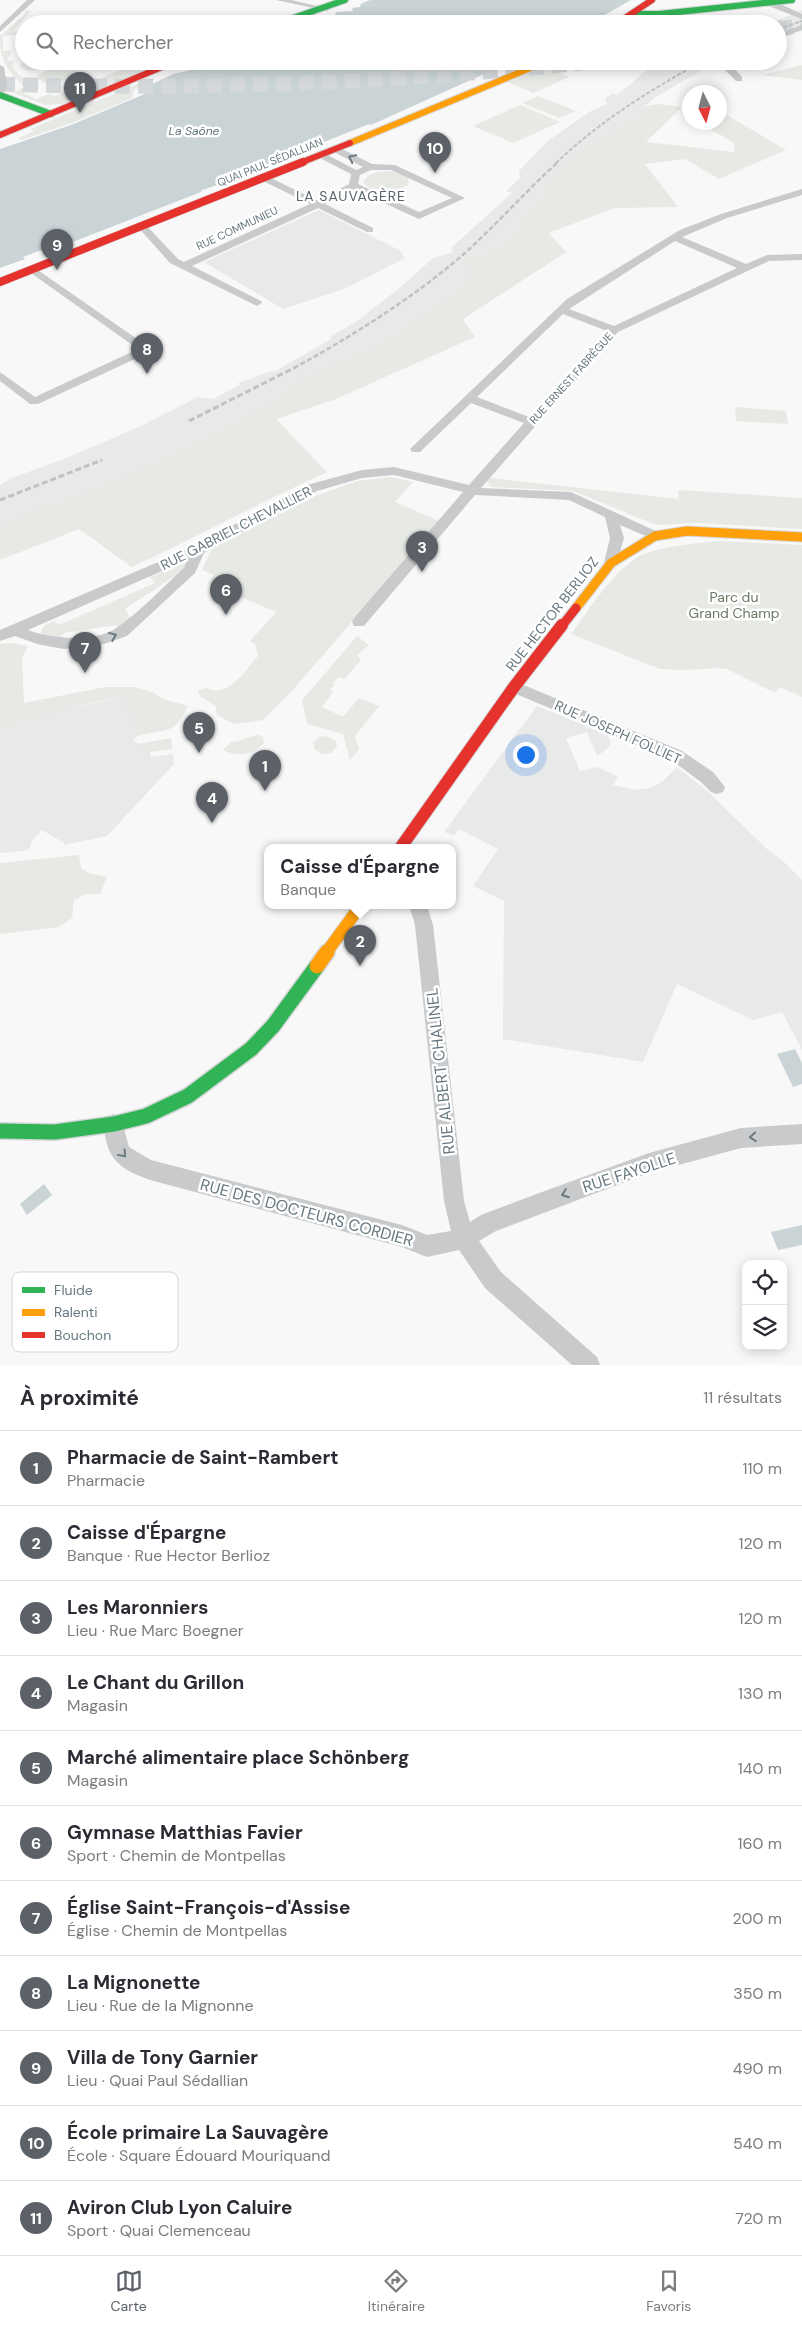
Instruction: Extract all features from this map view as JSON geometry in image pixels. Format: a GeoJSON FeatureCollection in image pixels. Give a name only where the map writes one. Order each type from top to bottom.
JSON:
{"type":"FeatureCollection","features":[{"type":"Feature","properties":{"kind":"main road"},"geometry":{"type":"LineString","coordinates":[[324,9],[345,0]]}},
{"type":"Feature","properties":{"kind":"main road"},"geometry":{"type":"LineString","coordinates":[[306,15],[354,0]]}},
{"type":"Feature","properties":{"kind":"main road"},"geometry":{"type":"LineString","coordinates":[[630,15],[652,0]]}},
{"type":"Feature","properties":{"kind":"main road"},"geometry":{"type":"LineString","coordinates":[[635,12],[653,14],[792,0]]}},
{"type":"Feature","properties":{"kind":"main road"},"geometry":{"type":"LineString","coordinates":[[0,135],[155,70]]}},
{"type":"Feature","properties":{"kind":"main road","name":"QUAI PAUL SÉDALLIAN"},"geometry":{"type":"LineString","coordinates":[[0,282],[264,178],[525,70]]}},
{"type":"Feature","properties":{"kind":"main road"},"geometry":{"type":"LineString","coordinates":[[0,94],[51,114]]}},
{"type":"Feature","properties":{"kind":"main road","name":"RUE HECTOR BERLIOZ"},"geometry":{"type":"LineString","coordinates":[[403,844],[514,687],[611,563],[640,543],[655,536],[687,531],[802,537]]}},
{"type":"Feature","properties":{"kind":"main road"},"geometry":{"type":"LineString","coordinates":[[0,1131],[55,1132],[114,1124],[146,1116],[188,1096],[251,1049],[273,1026],[358,909]]}},
{"type":"Feature","properties":{"kind":"street"},"geometry":{"type":"LineString","coordinates":[[16,15],[31,0]]}},
{"type":"Feature","properties":{"kind":"street"},"geometry":{"type":"LineString","coordinates":[[280,0],[324,9]]}},
{"type":"Feature","properties":{"kind":"street"},"geometry":{"type":"LineString","coordinates":[[769,2],[802,17]]}},
{"type":"Feature","properties":{"kind":"street"},"geometry":{"type":"LineString","coordinates":[[0,30],[15,15]]}},
{"type":"Feature","properties":{"kind":"street"},"geometry":{"type":"LineString","coordinates":[[787,34],[802,28]]}},
{"type":"Feature","properties":{"kind":"street"},"geometry":{"type":"LineString","coordinates":[[0,94],[3,87],[1,68]]}},
{"type":"Feature","properties":{"kind":"street"},"geometry":{"type":"LineString","coordinates":[[730,70],[739,80]]}},
{"type":"Feature","properties":{"kind":"street"},"geometry":{"type":"LineString","coordinates":[[335,149],[370,167]]}},
{"type":"Feature","properties":{"kind":"street"},"geometry":{"type":"LineString","coordinates":[[322,154],[356,173]]}},
{"type":"Feature","properties":{"kind":"street"},"geometry":{"type":"LineString","coordinates":[[370,167],[392,167],[460,198],[419,216],[353,185],[356,173],[370,167]]}},
{"type":"Feature","properties":{"kind":"street"},"geometry":{"type":"LineString","coordinates":[[264,178],[370,230]]}},
{"type":"Feature","properties":{"kind":"street","name":"RUE COMMUNIEU"},"geometry":{"type":"LineString","coordinates":[[184,266],[317,205],[353,185]]}},
{"type":"Feature","properties":{"kind":"street"},"geometry":{"type":"LineString","coordinates":[[416,449],[571,302],[679,234],[724,216],[802,192]]}},
{"type":"Feature","properties":{"kind":"street"},"geometry":{"type":"LineString","coordinates":[[142,226],[174,261],[257,303]]}},
{"type":"Feature","properties":{"kind":"street"},"geometry":{"type":"LineString","coordinates":[[679,234],[746,268]]}},
{"type":"Feature","properties":{"kind":"street","name":"RUE ERNEST FABRÈGUE"},"geometry":{"type":"LineString","coordinates":[[359,622],[531,422],[614,330],[767,258],[802,257]]}},
{"type":"Feature","properties":{"kind":"street"},"geometry":{"type":"LineString","coordinates":[[0,375],[34,402],[146,350],[32,269]]}},
{"type":"Feature","properties":{"kind":"street"},"geometry":{"type":"LineString","coordinates":[[562,310],[614,330]]}},
{"type":"Feature","properties":{"kind":"street"},"geometry":{"type":"LineString","coordinates":[[468,398],[531,422]]}},
{"type":"Feature","properties":{"kind":"street","name":"RUE GABRIEL CHEVALLIER"},"geometry":{"type":"LineString","coordinates":[[0,636],[198,550],[312,488],[362,474],[394,471],[436,483],[473,490],[571,496],[655,536]]}},
{"type":"Feature","properties":{"kind":"street"},"geometry":{"type":"LineString","coordinates":[[611,515],[617,538],[611,563]]}},
{"type":"Feature","properties":{"kind":"street","name":"RUE GABRIEL CHEVALLIER"},"geometry":{"type":"LineString","coordinates":[[611,515],[640,543]]}},
{"type":"Feature","properties":{"kind":"street"},"geometry":{"type":"LineString","coordinates":[[15,630],[37,639],[64,644],[78,644],[104,639],[122,632],[190,570],[198,550]]}},
{"type":"Feature","properties":{"kind":"street","name":"RUE JOSEPH FOLLIET"},"geometry":{"type":"LineString","coordinates":[[514,687],[676,755],[707,777],[717,787]]}},
{"type":"Feature","properties":{"kind":"street","name":"RUE ALBERT CHALINEL"},"geometry":{"type":"LineString","coordinates":[[419,909],[424,925],[454,1201],[464,1238]]}},
{"type":"Feature","properties":{"kind":"street","name":"RUE DES DOCTEURS CORDIER"},"geometry":{"type":"LineString","coordinates":[[114,1124],[116,1145],[123,1155],[130,1162],[150,1170],[402,1236],[427,1246],[464,1238]]}},
{"type":"Feature","properties":{"kind":"street","name":"RUE FAYOLLE"},"geometry":{"type":"LineString","coordinates":[[464,1238],[489,1223],[649,1163],[741,1138],[802,1134]]}},
{"type":"Feature","properties":{"kind":"street"},"geometry":{"type":"LineString","coordinates":[[464,1238],[492,1280],[589,1365]]}},
{"type":"Feature","properties":{"kind":"shaded area"},"geometry":{"type":"Polygon","coordinates":[[[802,10],[802,25],[787,31],[787,16],[791,15],[798,17],[796,12],[802,10]]]}},
{"type":"Feature","properties":{"kind":"shaded area"},"geometry":{"type":"Polygon","coordinates":[[[647,70],[702,70],[654,98],[645,106],[649,113],[616,129],[587,148],[555,174],[540,200],[522,221],[511,240],[485,255],[466,256],[471,266],[471,281],[469,284],[378,345],[304,378],[264,407],[201,441],[118,479],[49,506],[45,504],[0,527],[0,485],[12,478],[64,459],[139,427],[198,397],[213,399],[240,385],[238,383],[272,371],[274,372],[331,339],[330,337],[357,321],[402,286],[433,258],[453,252],[451,248],[512,193],[506,191],[520,178],[519,171],[548,141],[589,112],[607,104],[605,99],[613,93],[617,95],[647,70]]]}},
{"type":"Feature","properties":{"kind":"shaded area"},"geometry":{"type":"Polygon","coordinates":[[[319,210],[399,250],[405,258],[344,289],[283,309],[204,262],[319,210]]]}},
{"type":"Feature","properties":{"kind":"shaded area"},"geometry":{"type":"Polygon","coordinates":[[[136,695],[137,736],[133,741],[149,750],[151,757],[173,754],[174,764],[107,836],[64,845],[64,843],[42,830],[32,841],[29,850],[0,852],[0,734],[39,715],[59,709],[136,695]]]}},
{"type":"Feature","properties":{"kind":"shaded area"},"geometry":{"type":"Polygon","coordinates":[[[537,706],[608,735],[611,744],[597,756],[587,732],[566,738],[580,771],[598,767],[618,777],[613,785],[636,790],[651,788],[663,781],[677,767],[705,789],[802,880],[802,1050],[782,1012],[753,1020],[677,984],[643,1062],[503,1039],[504,901],[473,886],[498,849],[459,829],[454,836],[444,832],[537,706]]]}},
{"type":"Feature","properties":{"kind":"green space"},"geometry":{"type":"Polygon","coordinates":[[[25,10],[31,11],[27,15],[24,15],[25,10]]]}},
{"type":"Feature","properties":{"kind":"green space"},"geometry":{"type":"Polygon","coordinates":[[[15,23],[13,31],[15,31],[15,34],[3,36],[3,51],[12,51],[7,60],[14,61],[12,65],[15,71],[34,87],[23,93],[36,99],[49,94],[55,96],[120,70],[144,70],[62,104],[45,105],[13,93],[24,87],[9,70],[3,59],[0,36],[15,23]]]}},
{"type":"Feature","properties":{"kind":"green space"},"geometry":{"type":"Polygon","coordinates":[[[802,65],[802,80],[762,75],[787,70],[802,65]]]}},
{"type":"Feature","properties":{"kind":"green space"},"geometry":{"type":"Polygon","coordinates":[[[48,70],[79,70],[75,72],[79,74],[53,84],[42,82],[38,75],[48,70]]]}},
{"type":"Feature","properties":{"kind":"green space"},"geometry":{"type":"Polygon","coordinates":[[[536,70],[551,70],[569,77],[533,93],[507,82],[536,70]]]}},
{"type":"Feature","properties":{"kind":"green space"},"geometry":{"type":"Polygon","coordinates":[[[152,78],[155,79],[134,90],[132,98],[74,122],[22,140],[18,138],[34,131],[30,129],[152,78]]]}},
{"type":"Feature","properties":{"kind":"green space"},"geometry":{"type":"Polygon","coordinates":[[[538,96],[576,111],[559,118],[522,103],[538,96]]]}},
{"type":"Feature","properties":{"kind":"green space"},"geometry":{"type":"Polygon","coordinates":[[[658,104],[682,107],[646,142],[734,152],[734,143],[711,130],[727,130],[727,115],[786,150],[719,179],[685,159],[645,164],[678,207],[614,208],[549,233],[566,252],[463,319],[475,337],[336,399],[276,419],[327,472],[132,567],[79,529],[0,560],[0,527],[45,504],[49,506],[118,479],[201,441],[264,407],[304,378],[378,345],[466,286],[471,280],[470,264],[465,258],[466,256],[485,255],[511,240],[522,221],[540,200],[555,174],[581,147],[587,148],[616,129],[649,113],[645,106],[658,104]]]}},
{"type":"Feature","properties":{"kind":"green space"},"geometry":{"type":"Polygon","coordinates":[[[520,105],[560,122],[513,143],[473,126],[520,105]]]}},
{"type":"Feature","properties":{"kind":"green space"},"geometry":{"type":"Polygon","coordinates":[[[388,171],[400,173],[408,178],[409,184],[398,190],[385,192],[373,190],[363,182],[370,174],[388,171]]]}},
{"type":"Feature","properties":{"kind":"green space"},"geometry":{"type":"Polygon","coordinates":[[[735,407],[786,411],[788,424],[736,421],[735,407]]]}},
{"type":"Feature","properties":{"kind":"green space"},"geometry":{"type":"Polygon","coordinates":[[[391,477],[413,482],[395,502],[439,521],[292,691],[263,720],[234,724],[217,715],[216,706],[200,696],[198,690],[206,688],[222,690],[242,675],[258,656],[255,644],[250,641],[276,612],[208,583],[214,575],[202,570],[211,550],[304,500],[357,481],[391,477]]]}},
{"type":"Feature","properties":{"kind":"green space"},"geometry":{"type":"Polygon","coordinates":[[[489,478],[679,499],[678,490],[802,498],[802,529],[698,523],[656,525],[573,491],[491,487],[487,481],[489,478]]]}},
{"type":"Feature","properties":{"kind":"green space","name":"Parc du Grand Champ"},"geometry":{"type":"Polygon","coordinates":[[[719,541],[802,545],[802,697],[780,687],[775,693],[727,669],[660,669],[571,634],[617,574],[636,558],[665,548],[719,541]]]}},
{"type":"Feature","properties":{"kind":"green space"},"geometry":{"type":"Polygon","coordinates":[[[187,562],[185,569],[125,609],[132,622],[119,630],[116,625],[64,633],[58,640],[45,638],[41,633],[44,626],[54,621],[59,625],[155,583],[150,577],[187,562]]]}},
{"type":"Feature","properties":{"kind":"green space"},"geometry":{"type":"Polygon","coordinates":[[[357,636],[369,645],[357,655],[361,660],[345,679],[338,677],[333,683],[335,684],[330,690],[333,692],[322,707],[343,717],[359,698],[379,706],[355,736],[359,749],[350,760],[343,734],[307,724],[302,700],[357,636]]]}},
{"type":"Feature","properties":{"kind":"green space"},"geometry":{"type":"Polygon","coordinates":[[[11,643],[28,646],[22,658],[24,703],[105,687],[135,687],[152,692],[163,699],[188,706],[178,723],[168,730],[137,736],[134,715],[123,710],[130,697],[97,701],[63,709],[15,726],[0,734],[0,644],[11,643]]]}},
{"type":"Feature","properties":{"kind":"green space"},"geometry":{"type":"Polygon","coordinates":[[[258,735],[263,737],[264,743],[250,753],[234,754],[223,750],[231,742],[258,735]]]}},
{"type":"Feature","properties":{"kind":"green space"},"geometry":{"type":"Polygon","coordinates":[[[327,736],[336,741],[337,746],[331,753],[323,754],[315,750],[313,743],[319,737],[327,736]]]}},
{"type":"Feature","properties":{"kind":"green space"},"geometry":{"type":"Polygon","coordinates":[[[171,738],[172,749],[150,752],[138,744],[171,738]]]}},
{"type":"Feature","properties":{"kind":"green space"},"geometry":{"type":"Polygon","coordinates":[[[79,855],[81,868],[89,873],[107,877],[100,894],[86,894],[74,900],[72,918],[59,927],[0,934],[0,863],[79,855]]]}},
{"type":"Feature","properties":{"kind":"water"},"geometry":{"type":"Polygon","coordinates":[[[370,0],[631,0],[605,15],[335,15],[336,12],[353,11],[352,8],[360,7],[361,4],[370,0]]]}},
{"type":"Feature","properties":{"kind":"water","name":"La Saône"},"geometry":{"type":"Polygon","coordinates":[[[493,70],[371,125],[369,124],[254,170],[256,172],[202,190],[47,252],[44,249],[23,257],[25,259],[0,268],[0,149],[71,125],[147,93],[140,90],[173,74],[187,71],[493,70]]]}},
{"type":"Feature","properties":{"kind":"water"},"geometry":{"type":"Polygon","coordinates":[[[795,1049],[802,1063],[802,1084],[793,1087],[777,1054],[795,1049]]]}},
{"type":"Feature","properties":{"kind":"water"},"geometry":{"type":"Polygon","coordinates":[[[44,1184],[52,1195],[27,1215],[20,1204],[44,1184]]]}},
{"type":"Feature","properties":{"kind":"water"},"geometry":{"type":"Polygon","coordinates":[[[802,1225],[802,1245],[778,1250],[771,1232],[802,1225]]]}},
{"type":"Feature","properties":{"kind":"tunnel"},"geometry":{"type":"LineString","coordinates":[[787,28],[802,25]]}},
{"type":"Feature","properties":{"kind":"tunnel"},"geometry":{"type":"LineString","coordinates":[[0,84],[151,86],[301,83],[502,70]]}},
{"type":"Feature","properties":{"kind":"railway"},"geometry":{"type":"LineString","coordinates":[[787,26],[802,21]]}},
{"type":"Feature","properties":{"kind":"railway"},"geometry":{"type":"LineString","coordinates":[[556,163],[590,133],[626,107],[687,70]]}},
{"type":"Feature","properties":{"kind":"railway"},"geometry":{"type":"LineString","coordinates":[[294,368],[382,315],[445,270],[477,242],[558,162]]}},
{"type":"Feature","properties":{"kind":"railway"},"geometry":{"type":"LineString","coordinates":[[189,421],[296,367]]}},
{"type":"Feature","properties":{"kind":"railway"},"geometry":{"type":"LineString","coordinates":[[0,500],[102,460]]}},
{"type":"Feature","properties":{"kind":"traffic: fast"},"geometry":{"type":"LineString","coordinates":[[302,15],[345,0]]}},
{"type":"Feature","properties":{"kind":"traffic: fast"},"geometry":{"type":"LineString","coordinates":[[632,14],[659,14],[792,0]]}},
{"type":"Feature","properties":{"kind":"traffic: fast"},"geometry":{"type":"LineString","coordinates":[[0,95],[51,114]]}},
{"type":"Feature","properties":{"kind":"traffic: fast"},"geometry":{"type":"LineString","coordinates":[[0,1131],[55,1132],[114,1124],[146,1116],[188,1096],[251,1049],[273,1026],[317,966]]}},
{"type":"Feature","properties":{"kind":"traffic: slow"},"geometry":{"type":"LineString","coordinates":[[350,143],[525,70]]}},
{"type":"Feature","properties":{"kind":"traffic: slow"},"geometry":{"type":"LineString","coordinates":[[576,608],[611,563],[655,536],[687,531],[802,537]]}},
{"type":"Feature","properties":{"kind":"traffic: slow"},"geometry":{"type":"LineString","coordinates":[[317,966],[358,909]]}},
{"type":"Feature","properties":{"kind":"traffic: jam"},"geometry":{"type":"LineString","coordinates":[[630,15],[652,0]]}},
{"type":"Feature","properties":{"kind":"traffic: jam"},"geometry":{"type":"LineString","coordinates":[[0,135],[155,70]]}},
{"type":"Feature","properties":{"kind":"traffic: jam"},"geometry":{"type":"LineString","coordinates":[[0,282],[350,143]]}},
{"type":"Feature","properties":{"kind":"traffic: jam"},"geometry":{"type":"LineString","coordinates":[[403,844],[514,687],[576,608]]}},
{"type":"Feature","properties":{"kind":"place","name":"Aviron Club Lyon Caluire"},"geometry":{"type":"Point","coordinates":[80,113]}},
{"type":"Feature","properties":{"kind":"place","name":"École primaire La Sauvagère"},"geometry":{"type":"Point","coordinates":[435,173]}},
{"type":"Feature","properties":{"kind":"place","name":"Villa de Tony Garnier"},"geometry":{"type":"Point","coordinates":[57,270]}},
{"type":"Feature","properties":{"kind":"place","name":"La Mignonette"},"geometry":{"type":"Point","coordinates":[147,374]}},
{"type":"Feature","properties":{"kind":"place","name":"Les Maronniers"},"geometry":{"type":"Point","coordinates":[422,572]}},
{"type":"Feature","properties":{"kind":"place","name":"Gymnase Matthias Favier"},"geometry":{"type":"Point","coordinates":[226,615]}},
{"type":"Feature","properties":{"kind":"place","name":"Église Saint-François-d'Assise"},"geometry":{"type":"Point","coordinates":[85,673]}},
{"type":"Feature","properties":{"kind":"place","name":"Marché alimentaire place Schönberg"},"geometry":{"type":"Point","coordinates":[199,753]}},
{"type":"Feature","properties":{"kind":"place","name":"Pharmacie de Saint-Rambert"},"geometry":{"type":"Point","coordinates":[265,791]}},
{"type":"Feature","properties":{"kind":"place","name":"Le Chant du Grillon"},"geometry":{"type":"Point","coordinates":[212,823]}},
{"type":"Feature","properties":{"kind":"place","name":"Caisse d'Épargne"},"geometry":{"type":"Point","coordinates":[360,966]}},
{"type":"Feature","properties":{"kind":"district","name":"LA SAUVAGÈRE"},"geometry":{"type":"Point","coordinates":[351,196]}}]}
